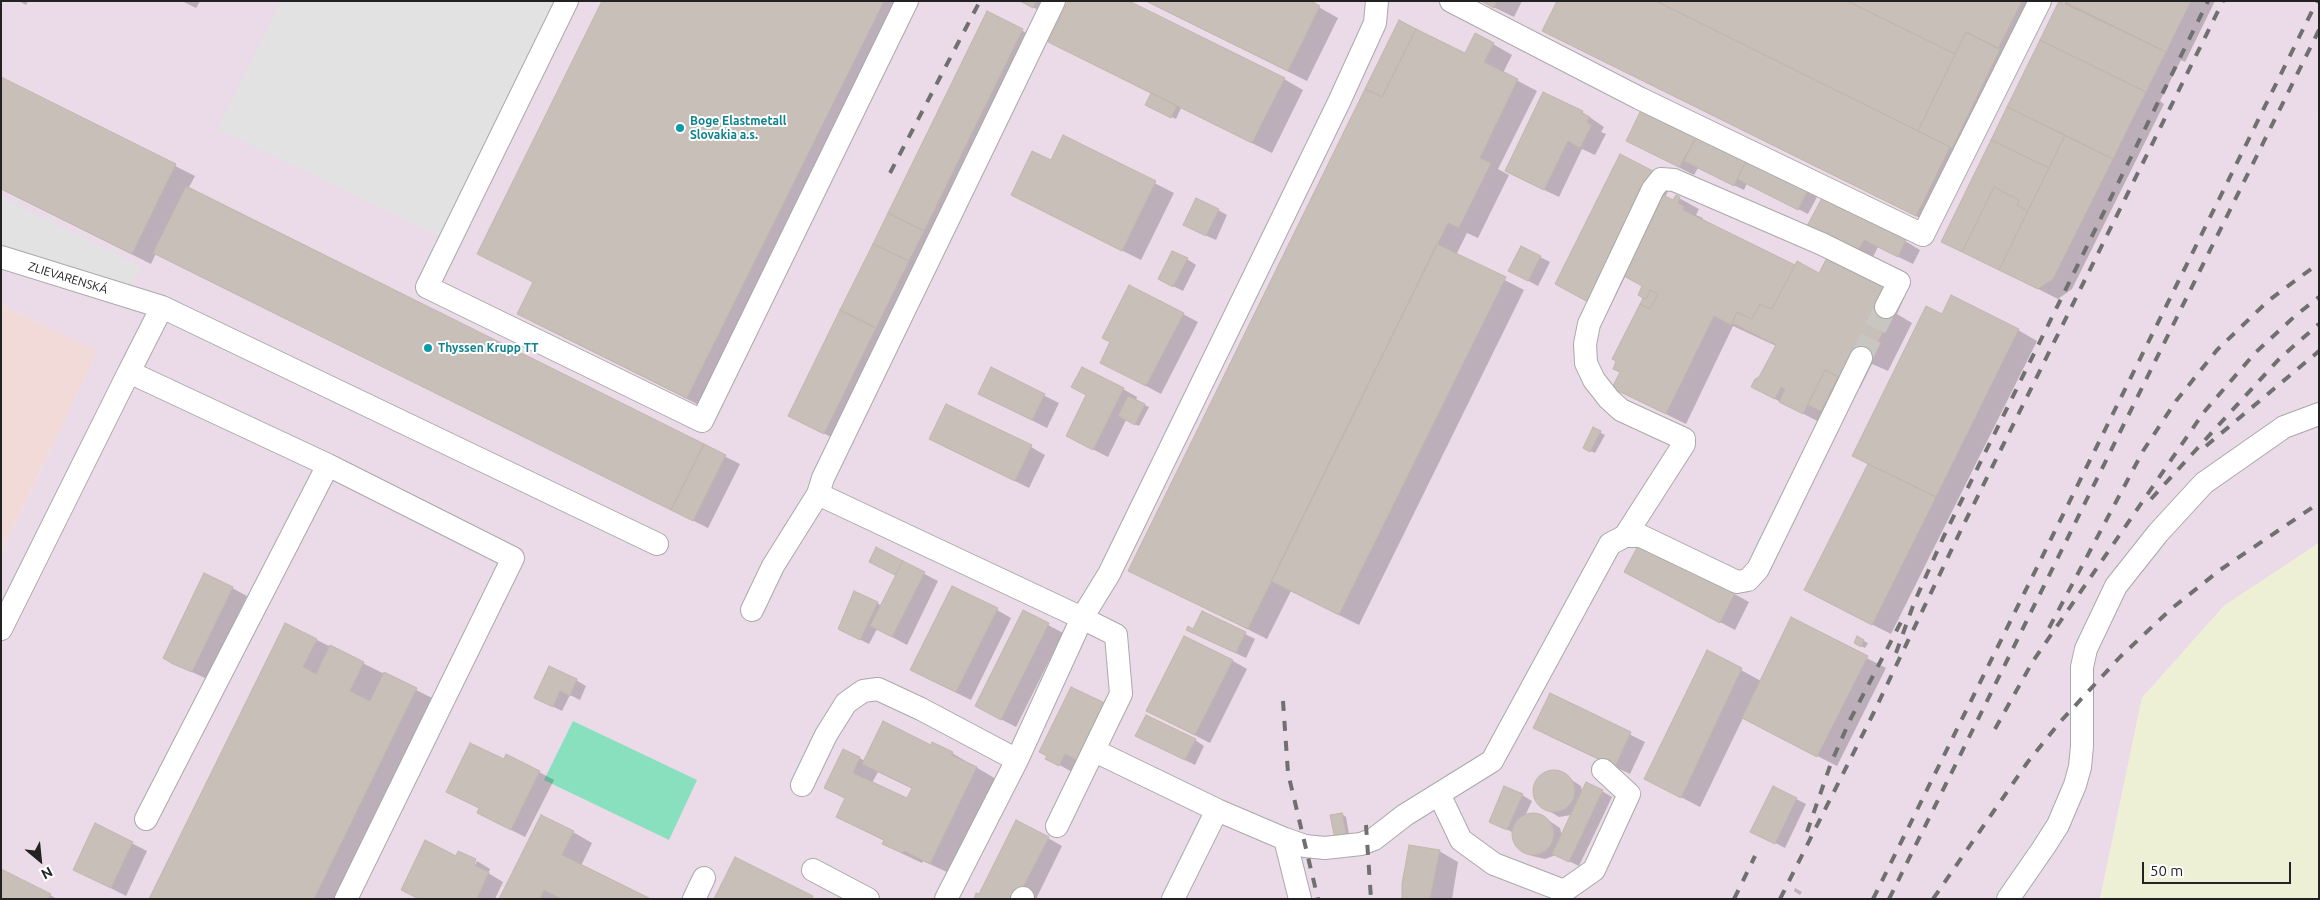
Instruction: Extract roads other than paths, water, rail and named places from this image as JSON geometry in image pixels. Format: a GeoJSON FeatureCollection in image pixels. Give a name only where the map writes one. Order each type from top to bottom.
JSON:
{"type":"FeatureCollection","features":[{"type":"Feature","properties":{"kind":"street"},"geometry":{"type":"LineString","coordinates":[[567,1],[428,287],[702,420],[907,1]]}},
{"type":"Feature","properties":{"kind":"street"},"geometry":{"type":"LineString","coordinates":[[752,610],[773,566],[818,494],[823,478],[1054,1]]}},
{"type":"Feature","properties":{"kind":"street"},"geometry":{"type":"LineString","coordinates":[[946,899],[1017,760],[1082,618],[1109,574],[1339,102],[1375,23],[1377,1]]}},
{"type":"Feature","properties":{"kind":"street"},"geometry":{"type":"LineString","coordinates":[[1451,1],[1639,98],[1923,235],[2040,1]]}},
{"type":"Feature","properties":{"kind":"street"},"geometry":{"type":"LineString","coordinates":[[1625,536],[1684,444],[1684,439],[1621,410],[1609,399],[1594,380],[1586,364],[1585,344],[1589,324],[1653,189],[1661,180],[1674,180],[1804,236],[1899,282],[1886,307]]}},
{"type":"Feature","properties":{"kind":"street","name":"ZLIEVARENSKÁ"},"geometry":{"type":"LineString","coordinates":[[1,257],[162,307],[657,544]]}},
{"type":"Feature","properties":{"kind":"street"},"geometry":{"type":"LineString","coordinates":[[1,629],[162,307]]}},
{"type":"Feature","properties":{"kind":"street"},"geometry":{"type":"LineString","coordinates":[[1095,751],[1217,810],[1305,846],[1325,848],[1361,844],[1374,838],[1405,815],[1492,761],[1610,544],[1625,536],[1641,536],[1737,582],[1748,580],[1758,569],[1861,358]]}},
{"type":"Feature","properties":{"kind":"street"},"geometry":{"type":"LineString","coordinates":[[129,372],[328,465],[513,558],[346,899]]}},
{"type":"Feature","properties":{"kind":"street"},"geometry":{"type":"LineString","coordinates":[[2008,899],[2058,824],[2075,785],[2080,767],[2082,746],[2082,667],[2089,642],[2116,586],[2158,533],[2204,483],[2284,427],[2319,414]]}},
{"type":"Feature","properties":{"kind":"street"},"geometry":{"type":"LineString","coordinates":[[146,819],[328,465]]}},
{"type":"Feature","properties":{"kind":"street"},"geometry":{"type":"LineString","coordinates":[[818,494],[1116,635],[1121,694],[1057,826]]}},
{"type":"Feature","properties":{"kind":"street"},"geometry":{"type":"LineString","coordinates":[[802,786],[826,735],[846,703],[864,691],[878,689],[921,709],[1017,760]]}},
{"type":"Feature","properties":{"kind":"street"},"geometry":{"type":"LineString","coordinates":[[1439,794],[1461,840],[1494,864],[1564,891],[1594,870],[1629,794],[1602,770]]}},
{"type":"Feature","properties":{"kind":"street"},"geometry":{"type":"LineString","coordinates":[[1173,899],[1217,810]]}},
{"type":"Feature","properties":{"kind":"street"},"geometry":{"type":"LineString","coordinates":[[1285,839],[1300,899]]}},
{"type":"Feature","properties":{"kind":"street"},"geometry":{"type":"LineString","coordinates":[[813,870],[868,899]]}},
{"type":"Feature","properties":{"kind":"street"},"geometry":{"type":"LineString","coordinates":[[694,899],[704,878]]}},
{"type":"Feature","properties":{"kind":"tunnel"},"geometry":{"type":"LineString","coordinates":[[1861,358],[1886,307]]}},
{"type":"Feature","properties":{"kind":"railway"},"geometry":{"type":"LineString","coordinates":[[890,173],[980,1]]}},
{"type":"Feature","properties":{"kind":"railway"},"geometry":{"type":"LineString","coordinates":[[1896,653],[1914,603],[1943,538],[2208,1]]}},
{"type":"Feature","properties":{"kind":"railway"},"geometry":{"type":"LineString","coordinates":[[1780,899],[1873,714],[1960,532],[2223,1]]}},
{"type":"Feature","properties":{"kind":"railway"},"geometry":{"type":"LineString","coordinates":[[1873,899],[2317,1]]}},
{"type":"Feature","properties":{"kind":"railway"},"geometry":{"type":"LineString","coordinates":[[1889,899],[2319,30]]}},
{"type":"Feature","properties":{"kind":"railway"},"geometry":{"type":"LineString","coordinates":[[2049,628],[2143,451],[2176,401],[2217,350],[2268,301],[2319,263]]}},
{"type":"Feature","properties":{"kind":"railway"},"geometry":{"type":"LineString","coordinates":[[1995,729],[2033,661],[2204,412],[2255,353],[2295,316],[2319,297]]}},
{"type":"Feature","properties":{"kind":"railway"},"geometry":{"type":"LineString","coordinates":[[2151,499],[2280,358],[2319,324]]}},
{"type":"Feature","properties":{"kind":"railway"},"geometry":{"type":"LineString","coordinates":[[2206,446],[2319,351]]}},
{"type":"Feature","properties":{"kind":"railway"},"geometry":{"type":"LineString","coordinates":[[1933,899],[2027,763],[2060,722],[2120,657],[2171,609],[2220,570],[2319,503]]}},
{"type":"Feature","properties":{"kind":"railway"},"geometry":{"type":"LineString","coordinates":[[1807,832],[1831,763],[1850,720],[1901,622]]}},
{"type":"Feature","properties":{"kind":"railway"},"geometry":{"type":"LineString","coordinates":[[1283,701],[1288,773],[1318,899]]}},
{"type":"Feature","properties":{"kind":"railway"},"geometry":{"type":"LineString","coordinates":[[1366,825],[1371,899]]}},
{"type":"Feature","properties":{"kind":"railway"},"geometry":{"type":"LineString","coordinates":[[1734,899],[1755,856]]}},
{"type":"Feature","properties":{"kind":"place","name":"Boge Elastmetall Slovakia a.s."},"geometry":{"type":"Point","coordinates":[680,128]}},
{"type":"Feature","properties":{"kind":"place","name":"Thyssen Krupp TT"},"geometry":{"type":"Point","coordinates":[428,348]}}]}
